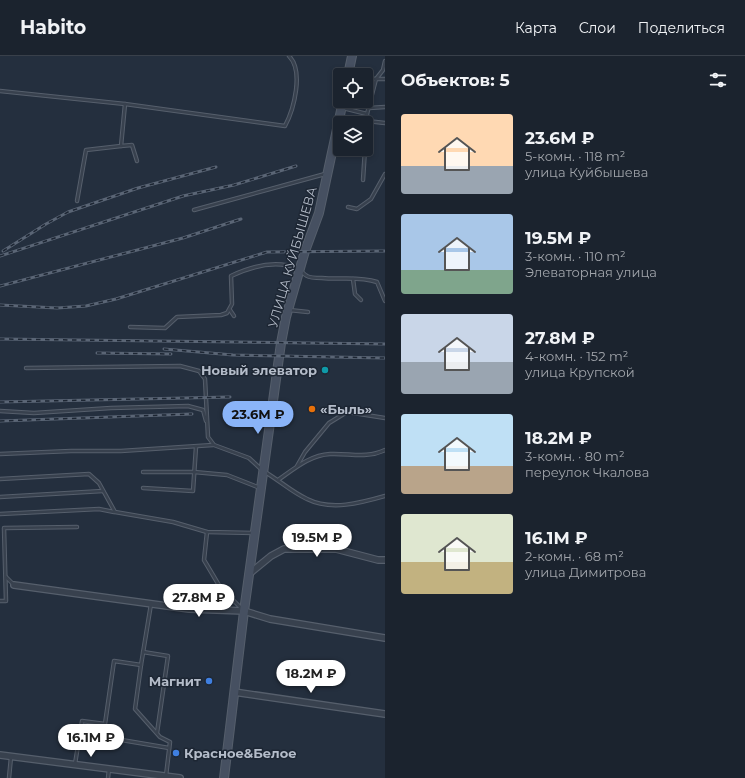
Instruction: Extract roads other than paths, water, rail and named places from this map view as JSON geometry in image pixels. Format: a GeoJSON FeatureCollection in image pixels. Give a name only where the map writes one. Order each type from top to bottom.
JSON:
{"type":"FeatureCollection","features":[{"type":"Feature","properties":{"kind":"street"},"geometry":{"type":"LineString","coordinates":[[349,68],[352,56]]}},
{"type":"Feature","properties":{"kind":"street","name":"УЛИЦА КУЙБЫШЕВА"},"geometry":{"type":"LineString","coordinates":[[224,778],[244,611],[280,343],[300,269],[319,212],[341,108]]}},
{"type":"Feature","properties":{"kind":"street"},"geometry":{"type":"LineString","coordinates":[[249,574],[271,556],[284,548],[336,549],[378,560],[385,560]]}},
{"type":"Feature","properties":{"kind":"street"},"geometry":{"type":"LineString","coordinates":[[14,585],[190,609],[244,611],[270,619],[385,638]]}},
{"type":"Feature","properties":{"kind":"street"},"geometry":{"type":"LineString","coordinates":[[234,692],[385,714]]}},
{"type":"Feature","properties":{"kind":"street"},"geometry":{"type":"LineString","coordinates":[[0,755],[180,778]]}},
{"type":"Feature","properties":{"kind":"lane"},"geometry":{"type":"LineString","coordinates":[[0,91],[125,104],[285,126],[291,114],[297,81],[293,60],[289,56]]}},
{"type":"Feature","properties":{"kind":"lane"},"geometry":{"type":"LineString","coordinates":[[373,91],[376,79],[383,70],[385,61]]}},
{"type":"Feature","properties":{"kind":"lane"},"geometry":{"type":"LineString","coordinates":[[373,79],[385,79]]}},
{"type":"Feature","properties":{"kind":"lane"},"geometry":{"type":"LineString","coordinates":[[121,146],[125,104]]}},
{"type":"Feature","properties":{"kind":"lane"},"geometry":{"type":"LineString","coordinates":[[373,108],[385,107]]}},
{"type":"Feature","properties":{"kind":"lane"},"geometry":{"type":"LineString","coordinates":[[352,108],[368,114],[369,108]]}},
{"type":"Feature","properties":{"kind":"lane"},"geometry":{"type":"LineString","coordinates":[[373,122],[385,123]]}},
{"type":"Feature","properties":{"kind":"lane"},"geometry":{"type":"LineString","coordinates":[[77,201],[86,150],[132,145],[137,161]]}},
{"type":"Feature","properties":{"kind":"lane"},"geometry":{"type":"LineString","coordinates":[[363,180],[365,156]]}},
{"type":"Feature","properties":{"kind":"lane"},"geometry":{"type":"LineString","coordinates":[[194,210],[328,173]]}},
{"type":"Feature","properties":{"kind":"lane"},"geometry":{"type":"LineString","coordinates":[[348,207],[357,208],[371,199],[385,174]]}},
{"type":"Feature","properties":{"kind":"lane"},"geometry":{"type":"LineString","coordinates":[[130,327],[152,329],[165,328],[177,317],[221,315],[230,310],[232,304],[231,276],[242,271],[274,263],[284,264],[300,269],[307,276],[332,279],[368,279],[377,282],[385,300]]}},
{"type":"Feature","properties":{"kind":"lane"},"geometry":{"type":"LineString","coordinates":[[353,279],[355,294],[361,300]]}},
{"type":"Feature","properties":{"kind":"lane"},"geometry":{"type":"LineString","coordinates":[[230,310],[234,316]]}},
{"type":"Feature","properties":{"kind":"lane"},"geometry":{"type":"LineString","coordinates":[[288,310],[308,312]]}},
{"type":"Feature","properties":{"kind":"lane"},"geometry":{"type":"LineString","coordinates":[[26,368],[180,366],[199,371],[205,379],[208,437],[214,445]]}},
{"type":"Feature","properties":{"kind":"lane"},"geometry":{"type":"LineString","coordinates":[[0,411],[34,413],[188,406],[203,410],[207,425]]}},
{"type":"Feature","properties":{"kind":"lane"},"geometry":{"type":"LineString","coordinates":[[297,466],[305,452],[329,423],[347,412],[385,418]]}},
{"type":"Feature","properties":{"kind":"lane"},"geometry":{"type":"LineString","coordinates":[[0,454],[71,451],[121,451],[214,445],[249,458],[263,471],[308,500],[327,505],[347,505],[385,496]]}},
{"type":"Feature","properties":{"kind":"lane"},"geometry":{"type":"LineString","coordinates":[[143,488],[193,491],[196,447]]}},
{"type":"Feature","properties":{"kind":"lane"},"geometry":{"type":"LineString","coordinates":[[278,480],[311,458],[329,454],[362,456],[385,450]]}},
{"type":"Feature","properties":{"kind":"lane"},"geometry":{"type":"LineString","coordinates":[[143,472],[194,472],[227,475],[261,488]]}},
{"type":"Feature","properties":{"kind":"lane"},"geometry":{"type":"LineString","coordinates":[[0,479],[89,474],[99,483],[115,512]]}},
{"type":"Feature","properties":{"kind":"lane"},"geometry":{"type":"LineString","coordinates":[[0,497],[103,491]]}},
{"type":"Feature","properties":{"kind":"lane"},"geometry":{"type":"LineString","coordinates":[[0,514],[99,510],[173,522],[207,532],[255,533]]}},
{"type":"Feature","properties":{"kind":"lane"},"geometry":{"type":"LineString","coordinates":[[0,601],[6,601],[4,528],[77,527]]}},
{"type":"Feature","properties":{"kind":"lane"},"geometry":{"type":"LineString","coordinates":[[207,532],[204,560],[220,587],[244,611]]}},
{"type":"Feature","properties":{"kind":"lane"},"geometry":{"type":"LineString","coordinates":[[6,577],[14,585]]}},
{"type":"Feature","properties":{"kind":"lane"},"geometry":{"type":"LineString","coordinates":[[152,603],[135,709],[157,734],[170,742],[166,776]]}},
{"type":"Feature","properties":{"kind":"lane"},"geometry":{"type":"LineString","coordinates":[[143,652],[168,656],[157,734]]}},
{"type":"Feature","properties":{"kind":"lane"},"geometry":{"type":"LineString","coordinates":[[75,764],[82,720],[105,724],[114,661],[141,665]]}},
{"type":"Feature","properties":{"kind":"lane"},"geometry":{"type":"LineString","coordinates":[[80,733],[169,748]]}},
{"type":"Feature","properties":{"kind":"lane"},"geometry":{"type":"LineString","coordinates":[[8,778],[11,756]]}},
{"type":"Feature","properties":{"kind":"lane"},"geometry":{"type":"LineString","coordinates":[[108,778],[109,769]]}},
{"type":"Feature","properties":{"kind":"railway"},"geometry":{"type":"LineString","coordinates":[[0,256],[183,196],[234,185],[296,166]]}},
{"type":"Feature","properties":{"kind":"railway"},"geometry":{"type":"LineString","coordinates":[[3,251],[68,212],[138,188],[216,167]]}},
{"type":"Feature","properties":{"kind":"railway"},"geometry":{"type":"LineString","coordinates":[[0,286],[183,238],[241,219]]}},
{"type":"Feature","properties":{"kind":"railway"},"geometry":{"type":"LineString","coordinates":[[0,305],[57,308],[86,306],[116,299],[267,252],[385,251]]}},
{"type":"Feature","properties":{"kind":"railway"},"geometry":{"type":"LineString","coordinates":[[0,339],[385,344]]}},
{"type":"Feature","properties":{"kind":"railway"},"geometry":{"type":"LineString","coordinates":[[164,349],[233,355],[385,358]]}},
{"type":"Feature","properties":{"kind":"railway"},"geometry":{"type":"LineString","coordinates":[[97,353],[171,354]]}},
{"type":"Feature","properties":{"kind":"railway"},"geometry":{"type":"LineString","coordinates":[[0,402],[230,397]]}},
{"type":"Feature","properties":{"kind":"railway"},"geometry":{"type":"LineString","coordinates":[[0,421],[192,414]]}},
{"type":"Feature","properties":{"kind":"place","name":"Новый элеватор"},"geometry":{"type":"Point","coordinates":[325,370]}},
{"type":"Feature","properties":{"kind":"place","name":"«Быль»"},"geometry":{"type":"Point","coordinates":[312,409]}},
{"type":"Feature","properties":{"kind":"place","name":"Магнит"},"geometry":{"type":"Point","coordinates":[209,681]}},
{"type":"Feature","properties":{"kind":"place","name":"Красное&Белое"},"geometry":{"type":"Point","coordinates":[176,753]}}]}
